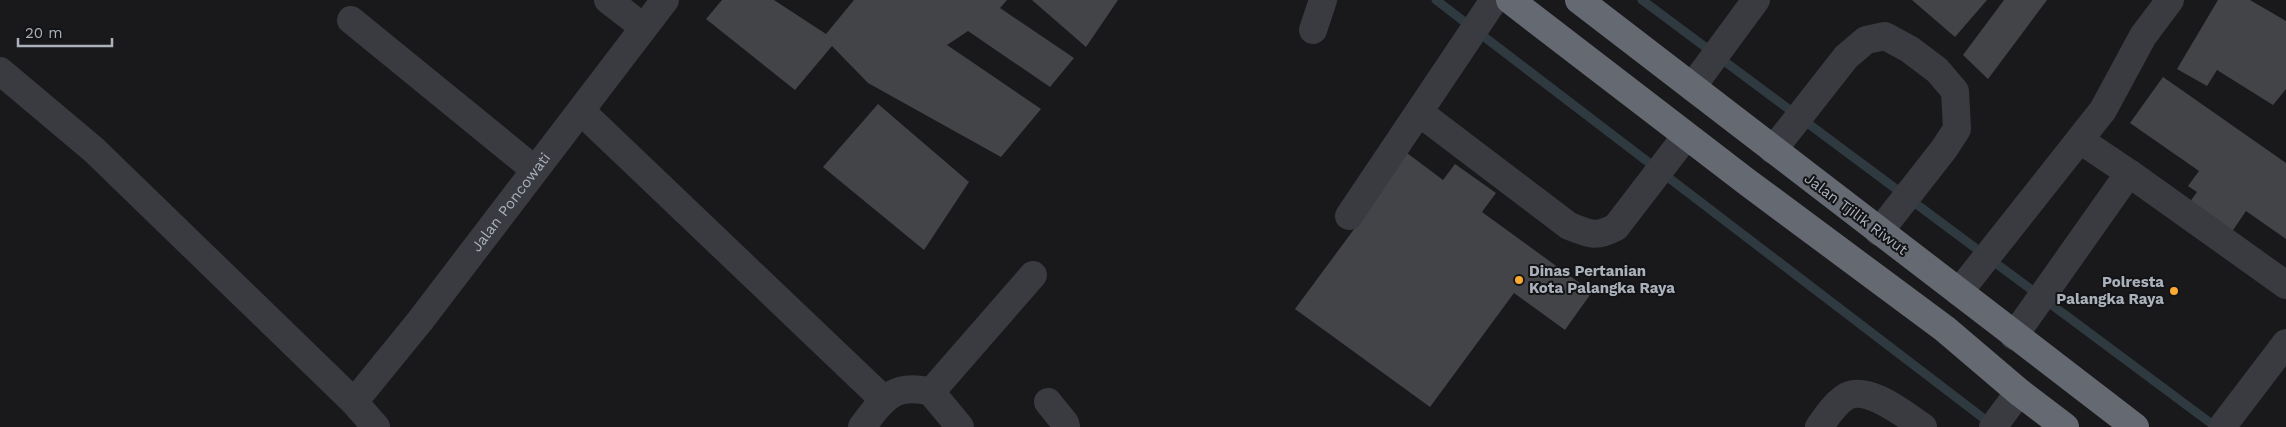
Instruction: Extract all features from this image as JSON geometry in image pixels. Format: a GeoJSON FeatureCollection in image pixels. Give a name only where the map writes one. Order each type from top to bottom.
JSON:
{"type":"FeatureCollection","features":[{"type":"Feature","properties":{"kind":"highway"},"geometry":{"type":"LineString","coordinates":[[1510,0],[1686,136],[1945,329],[2019,392],[2065,427]]}},
{"type":"Feature","properties":{"kind":"highway","name":"Jalan Tjilik Riwut"},"geometry":{"type":"LineString","coordinates":[[1579,0],[2014,336],[2135,427]]}},
{"type":"Feature","properties":{"kind":"highway"},"geometry":{"type":"LineString","coordinates":[[1945,329],[1964,296]]}},
{"type":"Feature","properties":{"kind":"street"},"geometry":{"type":"LineString","coordinates":[[608,0],[643,26]]}},
{"type":"Feature","properties":{"kind":"street","name":"Jalan Poncowati"},"geometry":{"type":"LineString","coordinates":[[354,402],[420,321],[581,111],[643,26],[665,0]]}},
{"type":"Feature","properties":{"kind":"street"},"geometry":{"type":"LineString","coordinates":[[1314,30],[1323,0]]}},
{"type":"Feature","properties":{"kind":"street"},"geometry":{"type":"LineString","coordinates":[[1349,216],[1420,113],[1494,0]]}},
{"type":"Feature","properties":{"kind":"street"},"geometry":{"type":"LineString","coordinates":[[1692,87],[1756,0]]}},
{"type":"Feature","properties":{"kind":"street"},"geometry":{"type":"LineString","coordinates":[[1964,296],[2103,110],[2143,36],[2170,0]]}},
{"type":"Feature","properties":{"kind":"street"},"geometry":{"type":"LineString","coordinates":[[351,20],[536,170]]}},
{"type":"Feature","properties":{"kind":"street"},"geometry":{"type":"LineString","coordinates":[[1773,150],[1846,57],[1866,40],[1885,36],[1909,49],[1938,70],[1955,91],[1957,129],[1944,149],[1879,232]]}},
{"type":"Feature","properties":{"kind":"street"},"geometry":{"type":"LineString","coordinates":[[0,71],[94,150],[354,402],[376,427]]}},
{"type":"Feature","properties":{"kind":"street"},"geometry":{"type":"LineString","coordinates":[[581,111],[883,399]]}},
{"type":"Feature","properties":{"kind":"street"},"geometry":{"type":"LineString","coordinates":[[1420,113],[1569,226],[1588,234],[1603,234],[1616,227],[1686,136]]}},
{"type":"Feature","properties":{"kind":"street"},"geometry":{"type":"LineString","coordinates":[[2080,140],[2286,285]]}},
{"type":"Feature","properties":{"kind":"street"},"geometry":{"type":"LineString","coordinates":[[2014,336],[2129,173]]}},
{"type":"Feature","properties":{"kind":"street"},"geometry":{"type":"LineString","coordinates":[[931,392],[1033,275]]}},
{"type":"Feature","properties":{"kind":"street"},"geometry":{"type":"LineString","coordinates":[[2222,427],[2286,343]]}},
{"type":"Feature","properties":{"kind":"street"},"geometry":{"type":"LineString","coordinates":[[862,427],[883,399],[905,389],[916,388],[931,392],[960,427]]}},
{"type":"Feature","properties":{"kind":"street"},"geometry":{"type":"LineString","coordinates":[[1993,427],[2019,392]]}},
{"type":"Feature","properties":{"kind":"street"},"geometry":{"type":"LineString","coordinates":[[1819,427],[1833,408],[1849,395],[1880,398],[1923,427]]}},
{"type":"Feature","properties":{"kind":"street"},"geometry":{"type":"LineString","coordinates":[[1048,402],[1065,423],[1066,427]]}},
{"type":"Feature","properties":{"kind":"building"},"geometry":{"type":"Polygon","coordinates":[[[722,0],[774,0],[826,34],[854,0],[1007,0],[1000,8],[1074,58],[1050,87],[968,31],[947,45],[1041,109],[1001,157],[868,83],[832,46],[795,90],[706,19],[722,0]]]}},
{"type":"Feature","properties":{"kind":"building"},"geometry":{"type":"Polygon","coordinates":[[[1032,0],[1118,0],[1086,47],[1032,0]]]}},
{"type":"Feature","properties":{"kind":"building"},"geometry":{"type":"Polygon","coordinates":[[[1912,0],[1987,0],[1955,37],[1912,0]]]}},
{"type":"Feature","properties":{"kind":"building"},"geometry":{"type":"Polygon","coordinates":[[[2004,0],[2047,0],[1988,79],[1963,55],[2004,0]]]}},
{"type":"Feature","properties":{"kind":"building"},"geometry":{"type":"Polygon","coordinates":[[[2218,0],[2250,0],[2286,21],[2286,89],[2273,105],[2217,70],[2207,86],[2177,69],[2218,0]]]}},
{"type":"Feature","properties":{"kind":"building"},"geometry":{"type":"Polygon","coordinates":[[[2163,77],[2286,163],[2286,239],[2246,211],[2229,236],[2187,206],[2197,192],[2188,186],[2199,171],[2130,123],[2163,77]]]}},
{"type":"Feature","properties":{"kind":"building"},"geometry":{"type":"Polygon","coordinates":[[[878,104],[969,182],[924,250],[823,167],[878,104]]]}},
{"type":"Feature","properties":{"kind":"building","name":"Dinas Pertanian Kota Palangka Raya"},"geometry":{"type":"Polygon","coordinates":[[[1403,150],[1443,180],[1455,164],[1496,193],[1482,212],[1592,292],[1565,330],[1514,293],[1430,407],[1295,309],[1383,190],[1377,186],[1403,150]]]}},
{"type":"Feature","properties":{"kind":"waterway"},"geometry":{"type":"LineString","coordinates":[[1436,0],[1991,424]]}},
{"type":"Feature","properties":{"kind":"waterway"},"geometry":{"type":"LineString","coordinates":[[1642,0],[2216,427]]}},
{"type":"Feature","properties":{"kind":"place","name":"Dinas Pertanian Kota Palangka Raya"},"geometry":{"type":"Point","coordinates":[1519,280]}},
{"type":"Feature","properties":{"kind":"place","name":"Polresta Palangka Raya"},"geometry":{"type":"Point","coordinates":[2174,291]}}]}
